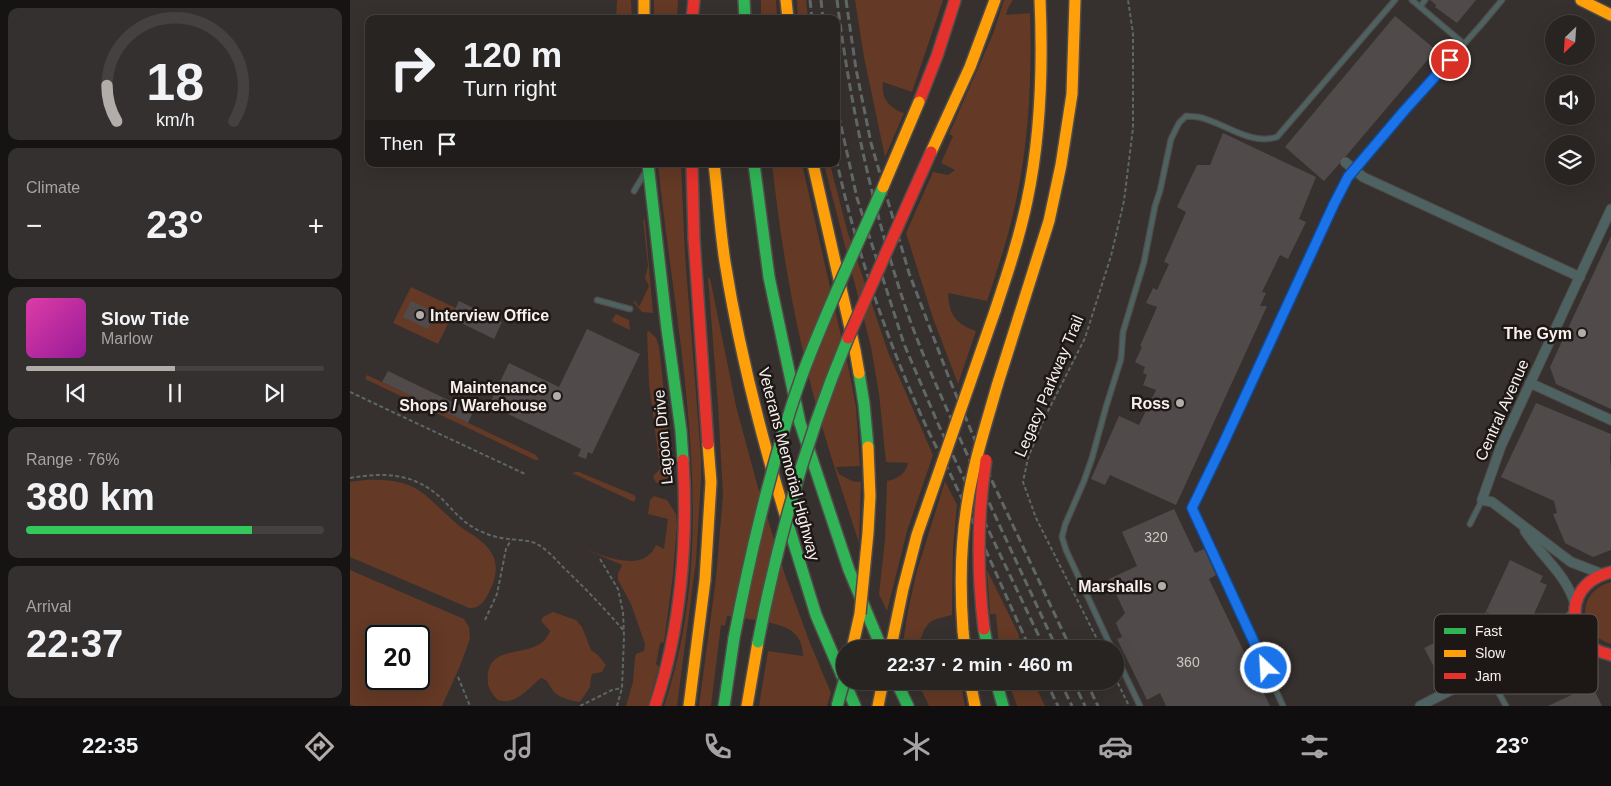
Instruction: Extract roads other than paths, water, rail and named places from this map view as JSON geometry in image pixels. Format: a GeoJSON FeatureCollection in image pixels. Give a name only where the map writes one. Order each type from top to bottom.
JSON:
{"type":"FeatureCollection","features":[{"type":"Feature","properties":{"kind":"main road"},"geometry":{"type":"LineString","coordinates":[[644,0],[644,15]]}},
{"type":"Feature","properties":{"kind":"main road"},"geometry":{"type":"LineString","coordinates":[[692,15],[694,0]]}},
{"type":"Feature","properties":{"kind":"main road"},"geometry":{"type":"LineString","coordinates":[[702,0],[703,15]]}},
{"type":"Feature","properties":{"kind":"main road"},"geometry":{"type":"LineString","coordinates":[[744,0],[745,15]]}},
{"type":"Feature","properties":{"kind":"main road"},"geometry":{"type":"LineString","coordinates":[[786,0],[788,15]]}},
{"type":"Feature","properties":{"kind":"main road"},"geometry":{"type":"LineString","coordinates":[[724,706],[734,638],[748,566],[778,448],[801,379],[835,293],[919,102],[937,56],[955,0]]}},
{"type":"Feature","properties":{"kind":"main road"},"geometry":{"type":"LineString","coordinates":[[747,706],[768,592],[785,519],[818,414],[848,338],[970,67],[995,0]]}},
{"type":"Feature","properties":{"kind":"main road"},"geometry":{"type":"LineString","coordinates":[[891,640],[920,526],[995,311],[1021,230],[1032,177],[1041,104],[1042,30],[1040,0]]}},
{"type":"Feature","properties":{"kind":"main road"},"geometry":{"type":"LineString","coordinates":[[964,640],[960,578],[967,504],[974,467],[997,386],[1049,221],[1061,165],[1072,94],[1075,0]]}},
{"type":"Feature","properties":{"kind":"main road"},"geometry":{"type":"LineString","coordinates":[[1581,0],[1607,13]]}},
{"type":"Feature","properties":{"kind":"main road","name":"Lagoon Drive"},"geometry":{"type":"LineString","coordinates":[[648,167],[667,329],[682,431],[684,479],[682,576],[675,627],[663,682],[655,706]]}},
{"type":"Feature","properties":{"kind":"main road"},"geometry":{"type":"LineString","coordinates":[[688,706],[705,580],[711,482],[694,239],[692,167]]}},
{"type":"Feature","properties":{"kind":"main road","name":"Veterans Memorial Highway"},"geometry":{"type":"LineString","coordinates":[[714,167],[725,262],[747,375],[766,454],[816,615],[855,706]]}},
{"type":"Feature","properties":{"kind":"main road","name":"Veterans Memorial Highway"},"geometry":{"type":"LineString","coordinates":[[754,167],[769,277],[800,423],[849,570],[885,640]]}},
{"type":"Feature","properties":{"kind":"main road"},"geometry":{"type":"LineString","coordinates":[[813,167],[855,350],[864,404],[870,496],[857,640]]}},
{"type":"Feature","properties":{"kind":"main road"},"geometry":{"type":"LineString","coordinates":[[986,640],[978,575],[978,522],[982,482],[990,442],[997,386]]}},
{"type":"Feature","properties":{"kind":"main road"},"geometry":{"type":"LineString","coordinates":[[1575,614],[1574,609],[1582,589],[1591,580],[1607,573]]}},
{"type":"Feature","properties":{"kind":"main road"},"geometry":{"type":"LineString","coordinates":[[854,640],[860,614]]}},
{"type":"Feature","properties":{"kind":"main road"},"geometry":{"type":"LineString","coordinates":[[1598,651],[1611,655]]}},
{"type":"Feature","properties":{"kind":"main road"},"geometry":{"type":"LineString","coordinates":[[837,706],[842,690]]}},
{"type":"Feature","properties":{"kind":"main road"},"geometry":{"type":"LineString","coordinates":[[847,706],[850,690]]}},
{"type":"Feature","properties":{"kind":"main road"},"geometry":{"type":"LineString","coordinates":[[878,706],[881,690]]}},
{"type":"Feature","properties":{"kind":"main road"},"geometry":{"type":"LineString","coordinates":[[888,706],[889,690]]}},
{"type":"Feature","properties":{"kind":"main road"},"geometry":{"type":"LineString","coordinates":[[900,690],[908,706]]}},
{"type":"Feature","properties":{"kind":"main road"},"geometry":{"type":"LineString","coordinates":[[972,690],[976,706]]}},
{"type":"Feature","properties":{"kind":"main road"},"geometry":{"type":"LineString","coordinates":[[999,690],[1004,706]]}},
{"type":"Feature","properties":{"kind":"street"},"geometry":{"type":"LineString","coordinates":[[1345,162],[1363,177],[1580,277]]}},
{"type":"Feature","properties":{"kind":"street","name":"Central Avenue"},"geometry":{"type":"LineString","coordinates":[[1482,500],[1501,446],[1611,209]]}},
{"type":"Feature","properties":{"kind":"street"},"geometry":{"type":"LineString","coordinates":[[1530,383],[1611,420]]}},
{"type":"Feature","properties":{"kind":"street"},"geometry":{"type":"LineString","coordinates":[[1482,500],[1492,502],[1571,562],[1607,573]]}},
{"type":"Feature","properties":{"kind":"street"},"geometry":{"type":"LineString","coordinates":[[1521,525],[1532,543],[1563,577],[1571,591],[1574,609],[1570,614]]}},
{"type":"Feature","properties":{"kind":"street"},"geometry":{"type":"LineString","coordinates":[[1420,706],[1444,694]]}},
{"type":"Feature","properties":{"kind":"lane"},"geometry":{"type":"LineString","coordinates":[[1108,640],[1066,550],[1062,537],[1092,458],[1121,359],[1123,332],[1144,262],[1171,139],[1179,123],[1186,116],[1199,117],[1256,139],[1267,140],[1277,137],[1395,0]]}},
{"type":"Feature","properties":{"kind":"lane"},"geometry":{"type":"LineString","coordinates":[[1412,0],[1464,44]]}},
{"type":"Feature","properties":{"kind":"lane"},"geometry":{"type":"LineString","coordinates":[[1420,7],[1425,0]]}},
{"type":"Feature","properties":{"kind":"lane"},"geometry":{"type":"LineString","coordinates":[[1283,706],[1192,508],[1332,207],[1348,177],[1502,0]]}},
{"type":"Feature","properties":{"kind":"lane"},"geometry":{"type":"LineString","coordinates":[[634,191],[647,167]]}},
{"type":"Feature","properties":{"kind":"lane"},"geometry":{"type":"LineString","coordinates":[[597,300],[630,310]]}},
{"type":"Feature","properties":{"kind":"lane"},"geometry":{"type":"LineString","coordinates":[[1470,524],[1482,500]]}},
{"type":"Feature","properties":{"kind":"lane"},"geometry":{"type":"LineString","coordinates":[[1124,673],[1140,706]]}},
{"type":"Feature","properties":{"kind":"lane"},"geometry":{"type":"LineString","coordinates":[[1501,694],[1506,706]]}},
{"type":"Feature","properties":{"kind":"railway"},"geometry":{"type":"LineString","coordinates":[[810,0],[812,15]]}},
{"type":"Feature","properties":{"kind":"railway"},"geometry":{"type":"LineString","coordinates":[[821,0],[823,15]]}},
{"type":"Feature","properties":{"kind":"railway"},"geometry":{"type":"LineString","coordinates":[[837,0],[839,15]]}},
{"type":"Feature","properties":{"kind":"railway"},"geometry":{"type":"LineString","coordinates":[[846,0],[856,69],[871,143],[909,273],[949,378],[993,483],[1067,640]]}},
{"type":"Feature","properties":{"kind":"railway"},"geometry":{"type":"LineString","coordinates":[[840,23],[848,78],[872,193],[905,306],[939,392],[1053,640]]}},
{"type":"Feature","properties":{"kind":"railway"},"geometry":{"type":"LineString","coordinates":[[840,121],[857,198],[904,344],[939,426],[1041,640]]}},
{"type":"Feature","properties":{"kind":"railway"},"geometry":{"type":"LineString","coordinates":[[838,167],[863,261],[898,361],[926,426],[965,504],[1026,640]]}},
{"type":"Feature","properties":{"kind":"railway"},"geometry":{"type":"LineString","coordinates":[[1050,690],[1058,706]]}},
{"type":"Feature","properties":{"kind":"railway"},"geometry":{"type":"LineString","coordinates":[[1064,690],[1072,706]]}},
{"type":"Feature","properties":{"kind":"railway"},"geometry":{"type":"LineString","coordinates":[[1077,690],[1085,706]]}},
{"type":"Feature","properties":{"kind":"railway"},"geometry":{"type":"LineString","coordinates":[[1090,690],[1098,706]]}},
{"type":"Feature","properties":{"kind":"place","name":"Interview Office"},"geometry":{"type":"Point","coordinates":[420,315]}},
{"type":"Feature","properties":{"kind":"place","name":"The Gym"},"geometry":{"type":"Point","coordinates":[1582,333]}},
{"type":"Feature","properties":{"kind":"place","name":"Maintenance Shops / Warehouse"},"geometry":{"type":"Point","coordinates":[557,396]}},
{"type":"Feature","properties":{"kind":"place","name":"Ross"},"geometry":{"type":"Point","coordinates":[1180,403]}},
{"type":"Feature","properties":{"kind":"place","name":"Marshalls"},"geometry":{"type":"Point","coordinates":[1162,586]}}]}
